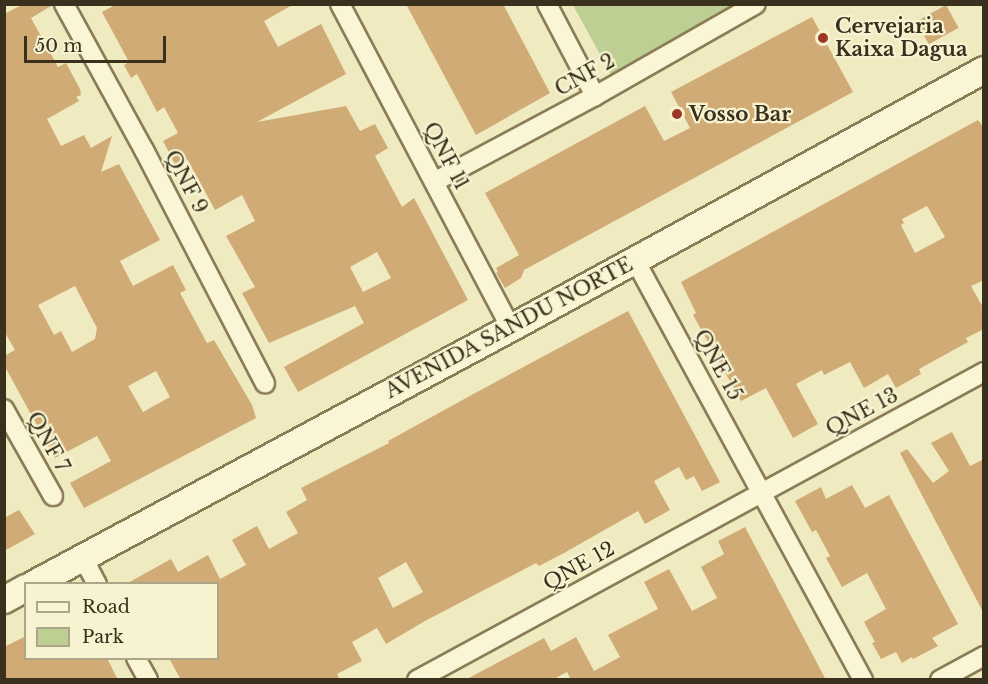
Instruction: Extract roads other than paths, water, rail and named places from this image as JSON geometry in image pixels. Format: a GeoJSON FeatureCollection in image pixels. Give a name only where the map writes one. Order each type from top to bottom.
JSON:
{"type":"FeatureCollection","features":[{"type":"Feature","properties":{"kind":"main road","name":"AVENIDA SANDU NORTE"},"geometry":{"type":"LineString","coordinates":[[37,582],[82,556],[511,328],[984,70]]}},
{"type":"Feature","properties":{"kind":"main road"},"geometry":{"type":"LineString","coordinates":[[4,600],[24,589]]}},
{"type":"Feature","properties":{"kind":"street","name":"QNF 9"},"geometry":{"type":"LineString","coordinates":[[64,4],[144,150],[265,383]]}},
{"type":"Feature","properties":{"kind":"street","name":"QNF 11"},"geometry":{"type":"LineString","coordinates":[[340,4],[511,328]]}},
{"type":"Feature","properties":{"kind":"street"},"geometry":{"type":"LineString","coordinates":[[547,4],[595,96]]}},
{"type":"Feature","properties":{"kind":"street","name":"CNF 2"},"geometry":{"type":"LineString","coordinates":[[434,182],[595,96],[756,4]]}},
{"type":"Feature","properties":{"kind":"street","name":"QNE 15"},"geometry":{"type":"LineString","coordinates":[[635,260],[863,680]]}},
{"type":"Feature","properties":{"kind":"street","name":"QNE 13"},"geometry":{"type":"LineString","coordinates":[[762,492],[984,372]]}},
{"type":"Feature","properties":{"kind":"street","name":"QNF 7"},"geometry":{"type":"LineString","coordinates":[[4,409],[53,496]]}},
{"type":"Feature","properties":{"kind":"street","name":"QNE 12"},"geometry":{"type":"LineString","coordinates":[[417,680],[762,492]]}},
{"type":"Feature","properties":{"kind":"street"},"geometry":{"type":"LineString","coordinates":[[82,556],[96,582]]}},
{"type":"Feature","properties":{"kind":"street"},"geometry":{"type":"LineString","coordinates":[[940,680],[984,656]]}},
{"type":"Feature","properties":{"kind":"street"},"geometry":{"type":"LineString","coordinates":[[137,660],[148,680]]}},
{"type":"Feature","properties":{"kind":"place","name":"Cervejaria Kaixa Dagua"},"geometry":{"type":"Point","coordinates":[823,38]}},
{"type":"Feature","properties":{"kind":"place","name":"Vosso Bar"},"geometry":{"type":"Point","coordinates":[677,114]}}]}
